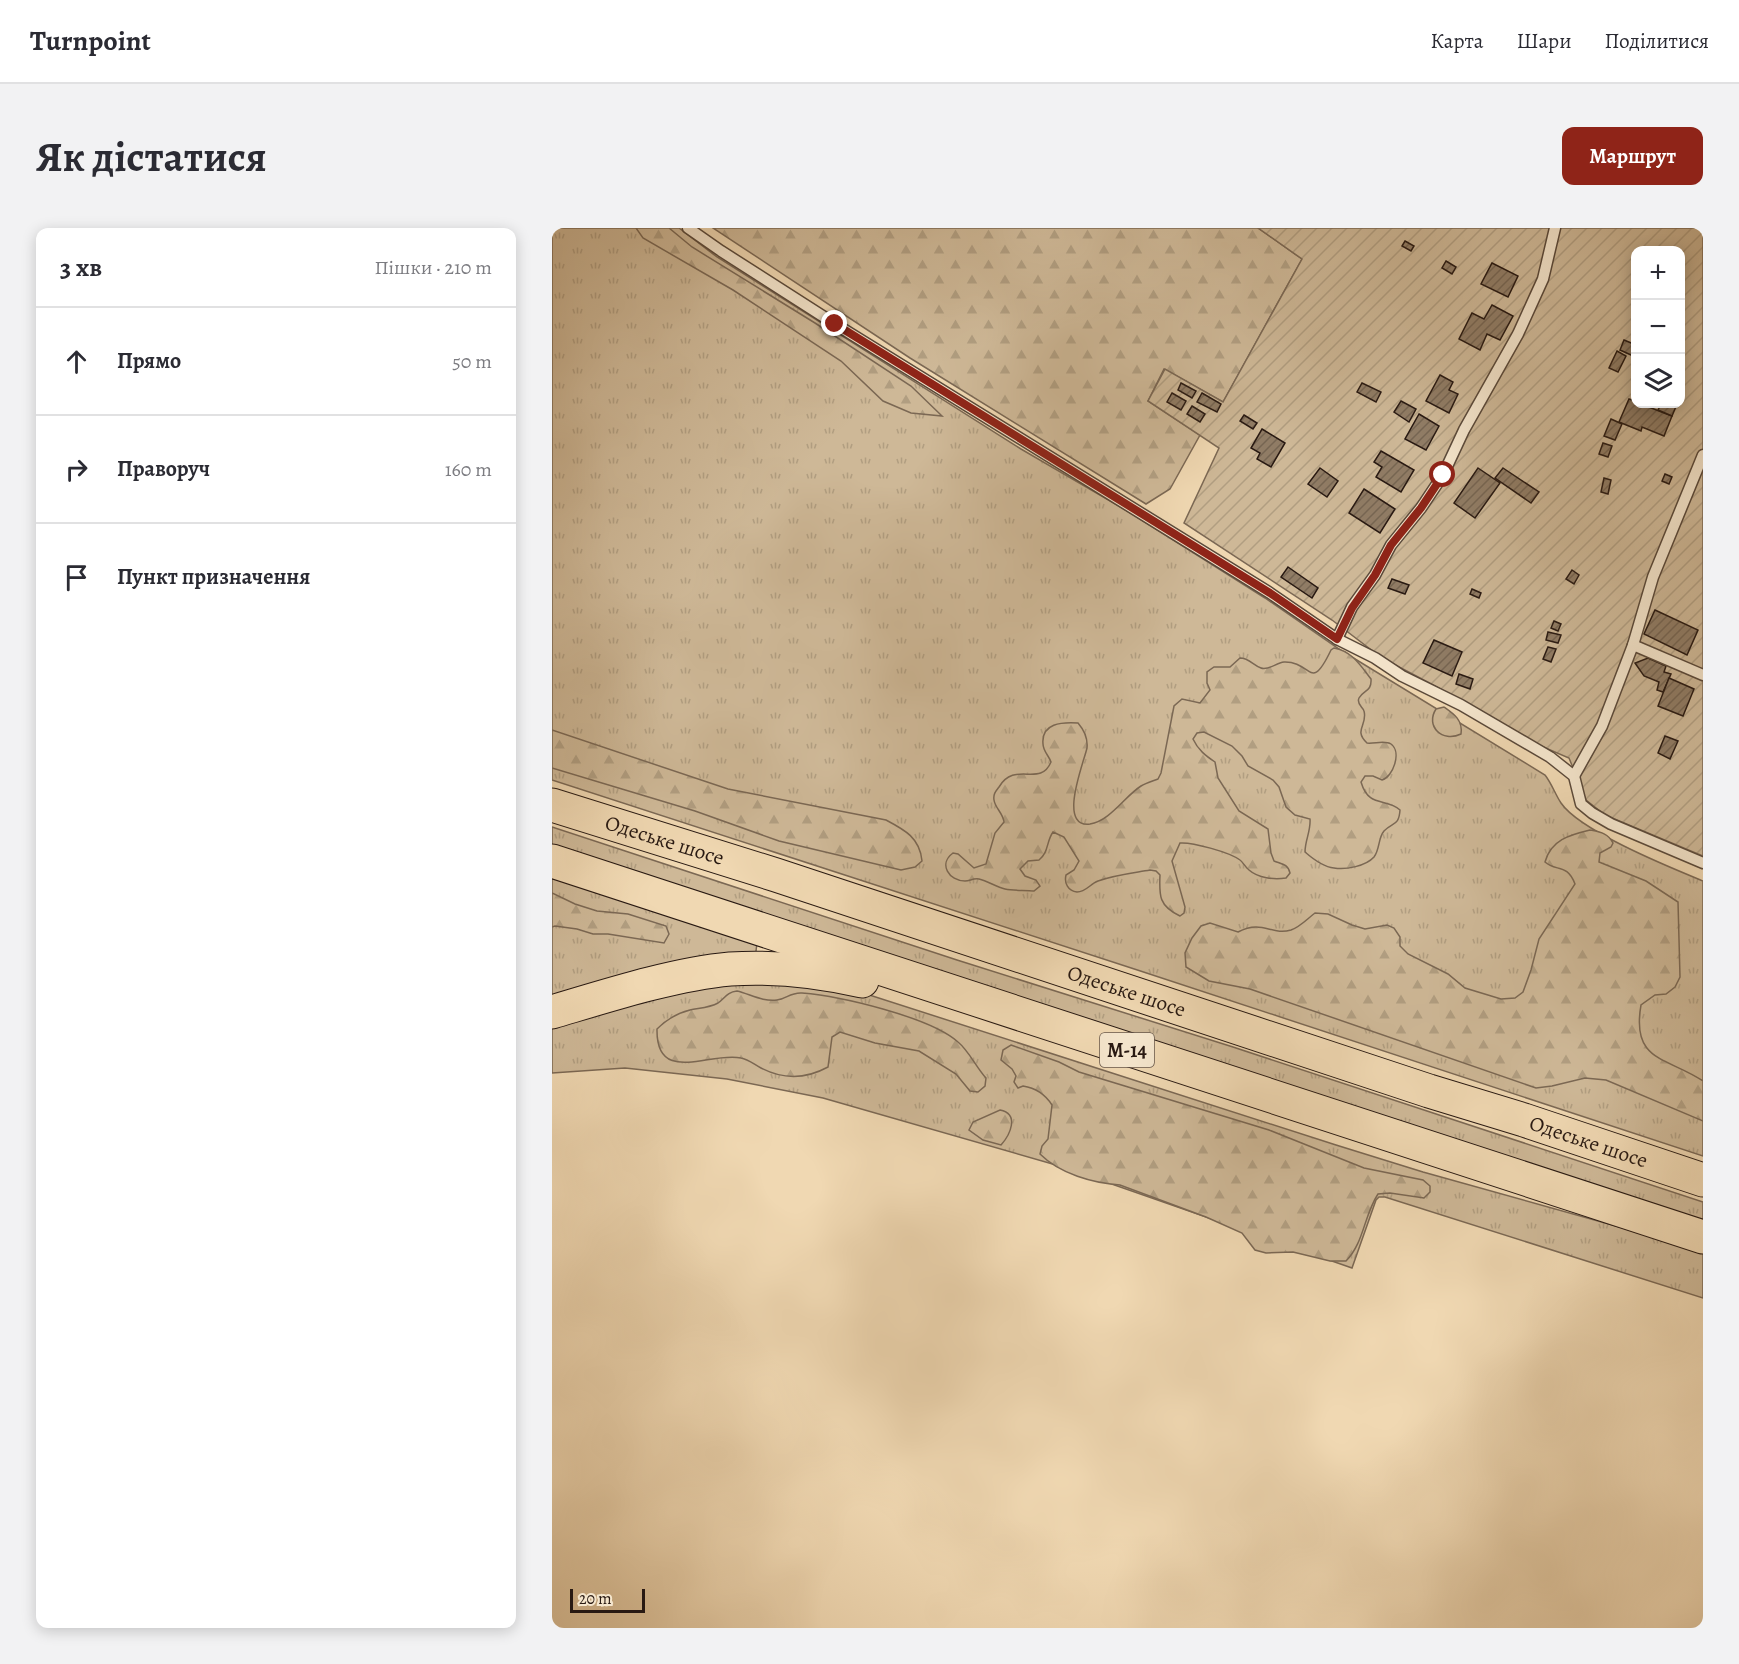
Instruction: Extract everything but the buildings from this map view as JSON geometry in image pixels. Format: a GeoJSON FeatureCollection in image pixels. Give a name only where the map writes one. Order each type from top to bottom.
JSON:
{"type":"FeatureCollection","features":[{"type":"Feature","properties":{"kind":"highway","name":"Одеське шосе"},"geometry":{"type":"LineString","coordinates":[[552,805],[798,882],[1703,1180]]}},
{"type":"Feature","properties":{"kind":"highway","name":"М-14"},"geometry":{"type":"LineString","coordinates":[[552,861],[1703,1238]]}},
{"type":"Feature","properties":{"kind":"highway"},"geometry":{"type":"LineString","coordinates":[[552,1012],[689,976],[729,969],[760,968],[804,970],[860,980],[933,999],[1026,1016]]}},
{"type":"Feature","properties":{"kind":"lane"},"geometry":{"type":"LineString","coordinates":[[688,228],[825,318],[1260,587],[1337,639],[1375,658],[1402,676],[1461,705],[1550,757],[1574,776],[1581,804],[1592,813],[1611,824],[1703,863]]}},
{"type":"Feature","properties":{"kind":"lane"},"geometry":{"type":"LineString","coordinates":[[1337,639],[1352,608],[1375,575],[1391,545],[1421,508],[1443,475],[1464,430],[1518,334],[1543,279],[1554,228]]}},
{"type":"Feature","properties":{"kind":"lane"},"geometry":{"type":"LineString","coordinates":[[1574,776],[1602,726],[1633,645],[1653,577],[1703,455]]}},
{"type":"Feature","properties":{"kind":"lane"},"geometry":{"type":"LineString","coordinates":[[1633,645],[1703,675]]}},
{"type":"Feature","properties":{"kind":"green space"},"geometry":{"type":"Polygon","coordinates":[[[552,228],[679,228],[717,257],[1021,449],[1129,512],[1265,598],[1342,651],[1545,775],[1561,803],[1586,825],[1626,847],[1703,881],[1703,1156],[552,780],[552,228]]]}},
{"type":"Feature","properties":{"kind":"green space"},"geometry":{"type":"Polygon","coordinates":[[[636,228],[669,228],[692,247],[911,386],[942,416],[911,413],[883,401],[841,361],[733,290],[643,238],[636,228]]]}},
{"type":"Feature","properties":{"kind":"green space"},"geometry":{"type":"Polygon","coordinates":[[[713,228],[1258,228],[1302,259],[1223,402],[1164,369],[1148,401],[1200,435],[1170,489],[1146,504],[910,358],[713,228]]]}},
{"type":"Feature","properties":{"kind":"green space"},"geometry":{"type":"Polygon","coordinates":[[[1258,228],[1703,228],[1703,856],[1605,815],[1586,800],[1569,758],[1534,743],[1382,658],[1332,620],[1184,523],[1219,448],[1148,401],[1165,369],[1223,402],[1302,259],[1258,228]]]}},
{"type":"Feature","properties":{"kind":"green space"},"geometry":{"type":"Polygon","coordinates":[[[1334,648],[1351,656],[1371,679],[1369,689],[1358,700],[1365,716],[1361,731],[1363,738],[1367,743],[1389,743],[1396,753],[1393,769],[1386,778],[1382,780],[1373,776],[1365,776],[1361,782],[1368,796],[1400,810],[1397,821],[1382,834],[1374,857],[1366,863],[1350,868],[1334,868],[1308,855],[1305,852],[1310,819],[1295,815],[1286,807],[1279,787],[1273,780],[1248,766],[1232,746],[1204,732],[1197,733],[1193,739],[1195,743],[1215,762],[1218,778],[1239,811],[1268,829],[1274,861],[1289,870],[1290,873],[1286,878],[1261,877],[1249,870],[1240,860],[1228,854],[1180,843],[1172,861],[1185,907],[1184,913],[1180,916],[1164,904],[1160,895],[1160,875],[1156,871],[1150,870],[1098,881],[1080,892],[1071,890],[1066,884],[1066,875],[1074,870],[1079,861],[1064,837],[1053,832],[1042,857],[1039,860],[1028,861],[1020,869],[1025,876],[1036,880],[1040,886],[1034,891],[1005,889],[979,879],[959,880],[947,871],[946,862],[953,853],[958,854],[974,868],[986,864],[995,833],[1004,822],[995,803],[995,793],[1005,779],[1012,775],[1040,773],[1046,769],[1051,762],[1044,749],[1043,737],[1045,732],[1054,725],[1078,723],[1085,734],[1087,748],[1078,779],[1074,805],[1075,816],[1080,822],[1090,824],[1104,818],[1141,786],[1158,779],[1174,706],[1182,699],[1200,703],[1210,690],[1207,683],[1207,672],[1214,667],[1230,667],[1240,658],[1264,669],[1284,662],[1293,663],[1314,673],[1319,670],[1334,648]]]}},
{"type":"Feature","properties":{"kind":"green space"},"geometry":{"type":"Polygon","coordinates":[[[1444,707],[1459,721],[1461,734],[1442,735],[1434,727],[1433,715],[1436,709],[1444,707]]]}},
{"type":"Feature","properties":{"kind":"green space"},"geometry":{"type":"Polygon","coordinates":[[[552,730],[728,789],[886,820],[905,831],[915,841],[922,861],[915,867],[901,870],[779,841],[695,811],[552,768],[552,730]]]}},
{"type":"Feature","properties":{"kind":"green space"},"geometry":{"type":"Polygon","coordinates":[[[552,827],[1703,1202],[1703,1222],[552,847],[552,827]]]}},
{"type":"Feature","properties":{"kind":"green space"},"geometry":{"type":"Polygon","coordinates":[[[1590,830],[1606,835],[1613,843],[1611,847],[1600,853],[1599,862],[1646,881],[1678,902],[1680,977],[1675,987],[1666,994],[1655,995],[1641,1005],[1639,1024],[1641,1038],[1647,1048],[1665,1061],[1703,1081],[1703,1121],[1606,1080],[1585,1078],[1536,1088],[1250,989],[1209,981],[1186,967],[1185,953],[1201,926],[1210,923],[1238,932],[1254,927],[1284,931],[1297,927],[1315,913],[1328,914],[1365,929],[1387,925],[1394,928],[1400,937],[1400,946],[1408,954],[1448,974],[1465,988],[1501,999],[1515,998],[1523,992],[1539,939],[1575,884],[1565,870],[1545,862],[1548,855],[1552,848],[1562,840],[1590,830]]]}},
{"type":"Feature","properties":{"kind":"green space"},"geometry":{"type":"Polygon","coordinates":[[[552,877],[757,943],[755,959],[552,1002],[552,877]]]}},
{"type":"Feature","properties":{"kind":"green space"},"geometry":{"type":"Polygon","coordinates":[[[552,893],[597,911],[628,914],[666,926],[669,934],[664,943],[552,927],[552,893]]]}},
{"type":"Feature","properties":{"kind":"green space"},"geometry":{"type":"Polygon","coordinates":[[[731,981],[857,991],[1423,1172],[1703,1253],[1703,1298],[1385,1197],[1379,1197],[1376,1200],[1352,1268],[1063,1167],[823,1098],[727,1079],[625,1068],[552,1073],[552,1022],[731,981]]]}},
{"type":"Feature","properties":{"kind":"green space"},"geometry":{"type":"Polygon","coordinates":[[[737,991],[772,1000],[798,993],[838,998],[884,1009],[927,1024],[945,1033],[962,1046],[986,1078],[985,1086],[978,1092],[970,1091],[956,1074],[919,1051],[875,1043],[840,1032],[832,1037],[828,1067],[803,1076],[778,1075],[741,1058],[728,1057],[687,1062],[665,1057],[659,1046],[657,1029],[672,1017],[690,1010],[715,1005],[728,994],[737,991]]]}},
{"type":"Feature","properties":{"kind":"green space"},"geometry":{"type":"Polygon","coordinates":[[[1011,1045],[1059,1062],[1079,1072],[1269,1130],[1364,1168],[1423,1180],[1430,1186],[1430,1192],[1424,1198],[1390,1193],[1378,1194],[1357,1246],[1346,1261],[1330,1261],[1293,1252],[1266,1253],[1255,1250],[1242,1233],[1206,1217],[1120,1185],[1077,1176],[1048,1161],[1040,1154],[1042,1146],[1048,1139],[1052,1105],[1032,1088],[1023,1086],[1018,1088],[1014,1082],[1016,1076],[1012,1069],[1001,1060],[1003,1050],[1011,1045]]]}},
{"type":"Feature","properties":{"kind":"green space"},"geometry":{"type":"Polygon","coordinates":[[[1000,1110],[1006,1112],[1011,1120],[1010,1131],[1001,1145],[983,1140],[969,1130],[973,1122],[1000,1110]]]}},
{"type":"Feature","properties":{"kind":"route"},"geometry":{"type":"LineString","coordinates":[[835,324],[1270,593],[1337,639],[1352,608],[1375,575],[1391,545],[1421,508],[1443,475]]}}]}
